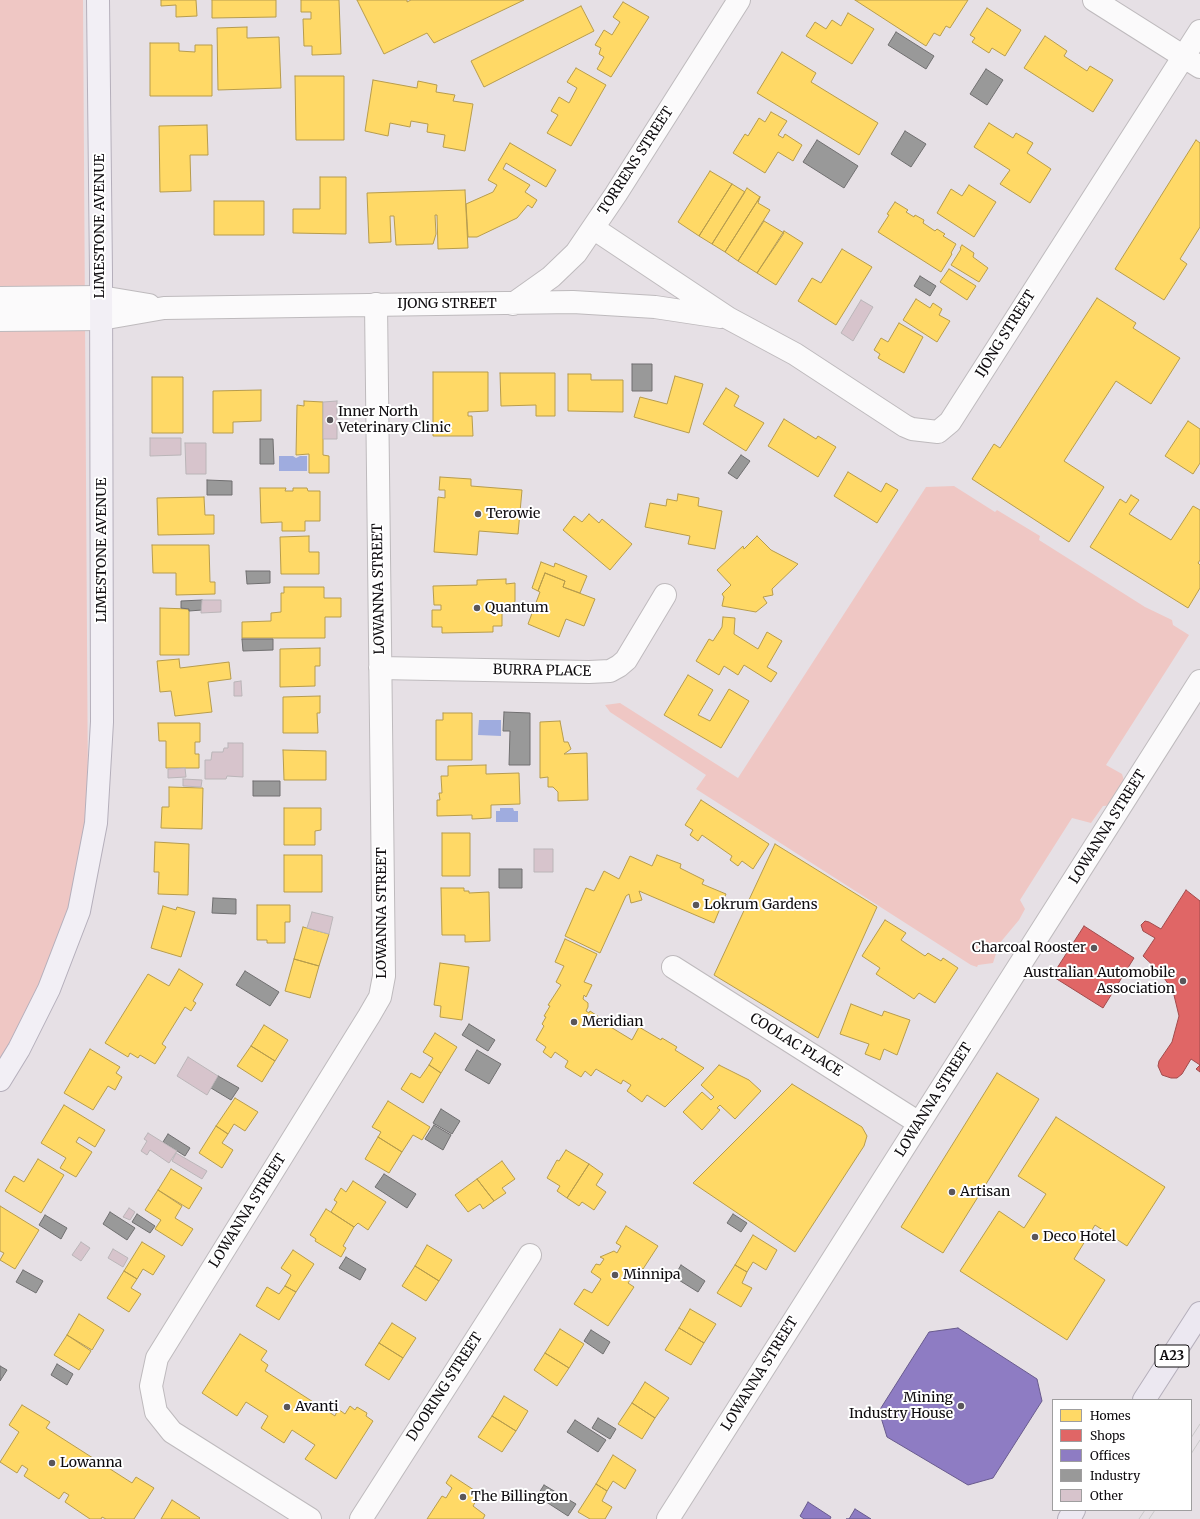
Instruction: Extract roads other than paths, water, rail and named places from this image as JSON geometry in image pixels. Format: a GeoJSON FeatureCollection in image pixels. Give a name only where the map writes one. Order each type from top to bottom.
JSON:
{"type":"FeatureCollection","features":[{"type":"Feature","properties":{"kind":"highway","name":"A23"},"geometry":{"type":"LineString","coordinates":[[1145,1399],[1200,1313]]}},
{"type":"Feature","properties":{"kind":"main road","name":"LIMESTONE AVENUE"},"geometry":{"type":"LineString","coordinates":[[0,1080],[19,1049],[49,989],[79,911],[96,823],[102,722],[101,297],[98,0]]}},
{"type":"Feature","properties":{"kind":"street","name":"TORRENS STREET"},"geometry":{"type":"LineString","coordinates":[[513,304],[551,277],[576,253],[739,0]]}},
{"type":"Feature","properties":{"kind":"street"},"geometry":{"type":"LineString","coordinates":[[1094,0],[1192,62]]}},
{"type":"Feature","properties":{"kind":"street","name":"IJONG STREET"},"geometry":{"type":"LineString","coordinates":[[593,228],[728,318],[795,354],[905,426],[912,430],[938,432],[950,422],[1192,62],[1200,31]]}},
{"type":"Feature","properties":{"kind":"street","name":"IJONG STREET"},"geometry":{"type":"LineString","coordinates":[[0,298],[101,297],[164,308]]}},
{"type":"Feature","properties":{"kind":"street","name":"IJONG STREET"},"geometry":{"type":"LineString","coordinates":[[0,320],[101,319],[164,308],[573,302],[648,307],[728,318]]}},
{"type":"Feature","properties":{"kind":"street","name":"LOWANNA STREET"},"geometry":{"type":"LineString","coordinates":[[310,1519],[172,1432],[156,1412],[151,1386],[157,1358],[380,998],[384,976],[376,304]]}},
{"type":"Feature","properties":{"kind":"street","name":"BURRA PLACE"},"geometry":{"type":"LineString","coordinates":[[380,668],[589,672],[610,671],[626,660],[665,595]]}},
{"type":"Feature","properties":{"kind":"street","name":"LOWANNA STREET"},"geometry":{"type":"LineString","coordinates":[[668,1519],[1200,681]]}},
{"type":"Feature","properties":{"kind":"street","name":"COOLAC PLACE"},"geometry":{"type":"LineString","coordinates":[[673,967],[920,1123]]}},
{"type":"Feature","properties":{"kind":"street","name":"DOORING STREET"},"geometry":{"type":"LineString","coordinates":[[361,1519],[530,1255]]}},
{"type":"Feature","properties":{"kind":"water"},"geometry":{"type":"Polygon","coordinates":[[[279,456],[293,456],[296,458],[300,456],[307,456],[307,471],[279,471],[279,456]]]}},
{"type":"Feature","properties":{"kind":"water"},"geometry":{"type":"Polygon","coordinates":[[[479,720],[501,720],[501,736],[478,735],[479,720]]]}},
{"type":"Feature","properties":{"kind":"water"},"geometry":{"type":"Polygon","coordinates":[[[500,808],[513,808],[514,811],[518,811],[518,822],[496,822],[496,811],[500,811],[500,808]]]}},
{"type":"Feature","properties":{"kind":"tram line"},"geometry":{"type":"LineString","coordinates":[[1192,1436],[1200,1424]]}},
{"type":"Feature","properties":{"kind":"tram line"},"geometry":{"type":"LineString","coordinates":[[1192,1452],[1200,1440]]}},
{"type":"Feature","properties":{"kind":"tram line"},"geometry":{"type":"LineString","coordinates":[[1139,1519],[1144,1511]]}},
{"type":"Feature","properties":{"kind":"tram line"},"geometry":{"type":"LineString","coordinates":[[1149,1519],[1154,1511]]}},
{"type":"Feature","properties":{"kind":"place","name":"Inner North Veterinary Clinic"},"geometry":{"type":"Point","coordinates":[330,420]}},
{"type":"Feature","properties":{"kind":"place","name":"Terowie"},"geometry":{"type":"Point","coordinates":[478,514]}},
{"type":"Feature","properties":{"kind":"place","name":"Quantum"},"geometry":{"type":"Point","coordinates":[477,608]}},
{"type":"Feature","properties":{"kind":"place","name":"Lokrum Gardens"},"geometry":{"type":"Point","coordinates":[696,905]}},
{"type":"Feature","properties":{"kind":"place","name":"Charcoal Rooster"},"geometry":{"type":"Point","coordinates":[1094,948]}},
{"type":"Feature","properties":{"kind":"place","name":"Australian Automobile Association"},"geometry":{"type":"Point","coordinates":[1183,981]}},
{"type":"Feature","properties":{"kind":"place","name":"Meridian"},"geometry":{"type":"Point","coordinates":[574,1022]}},
{"type":"Feature","properties":{"kind":"place","name":"Artisan"},"geometry":{"type":"Point","coordinates":[952,1192]}},
{"type":"Feature","properties":{"kind":"place","name":"Deco Hotel"},"geometry":{"type":"Point","coordinates":[1035,1237]}},
{"type":"Feature","properties":{"kind":"place","name":"Minnipa"},"geometry":{"type":"Point","coordinates":[615,1275]}},
{"type":"Feature","properties":{"kind":"place","name":"Mining Industry House"},"geometry":{"type":"Point","coordinates":[961,1406]}},
{"type":"Feature","properties":{"kind":"place","name":"Avanti"},"geometry":{"type":"Point","coordinates":[287,1407]}},
{"type":"Feature","properties":{"kind":"place","name":"Lowanna"},"geometry":{"type":"Point","coordinates":[52,1463]}},
{"type":"Feature","properties":{"kind":"place","name":"The Billington"},"geometry":{"type":"Point","coordinates":[463,1497]}}]}
